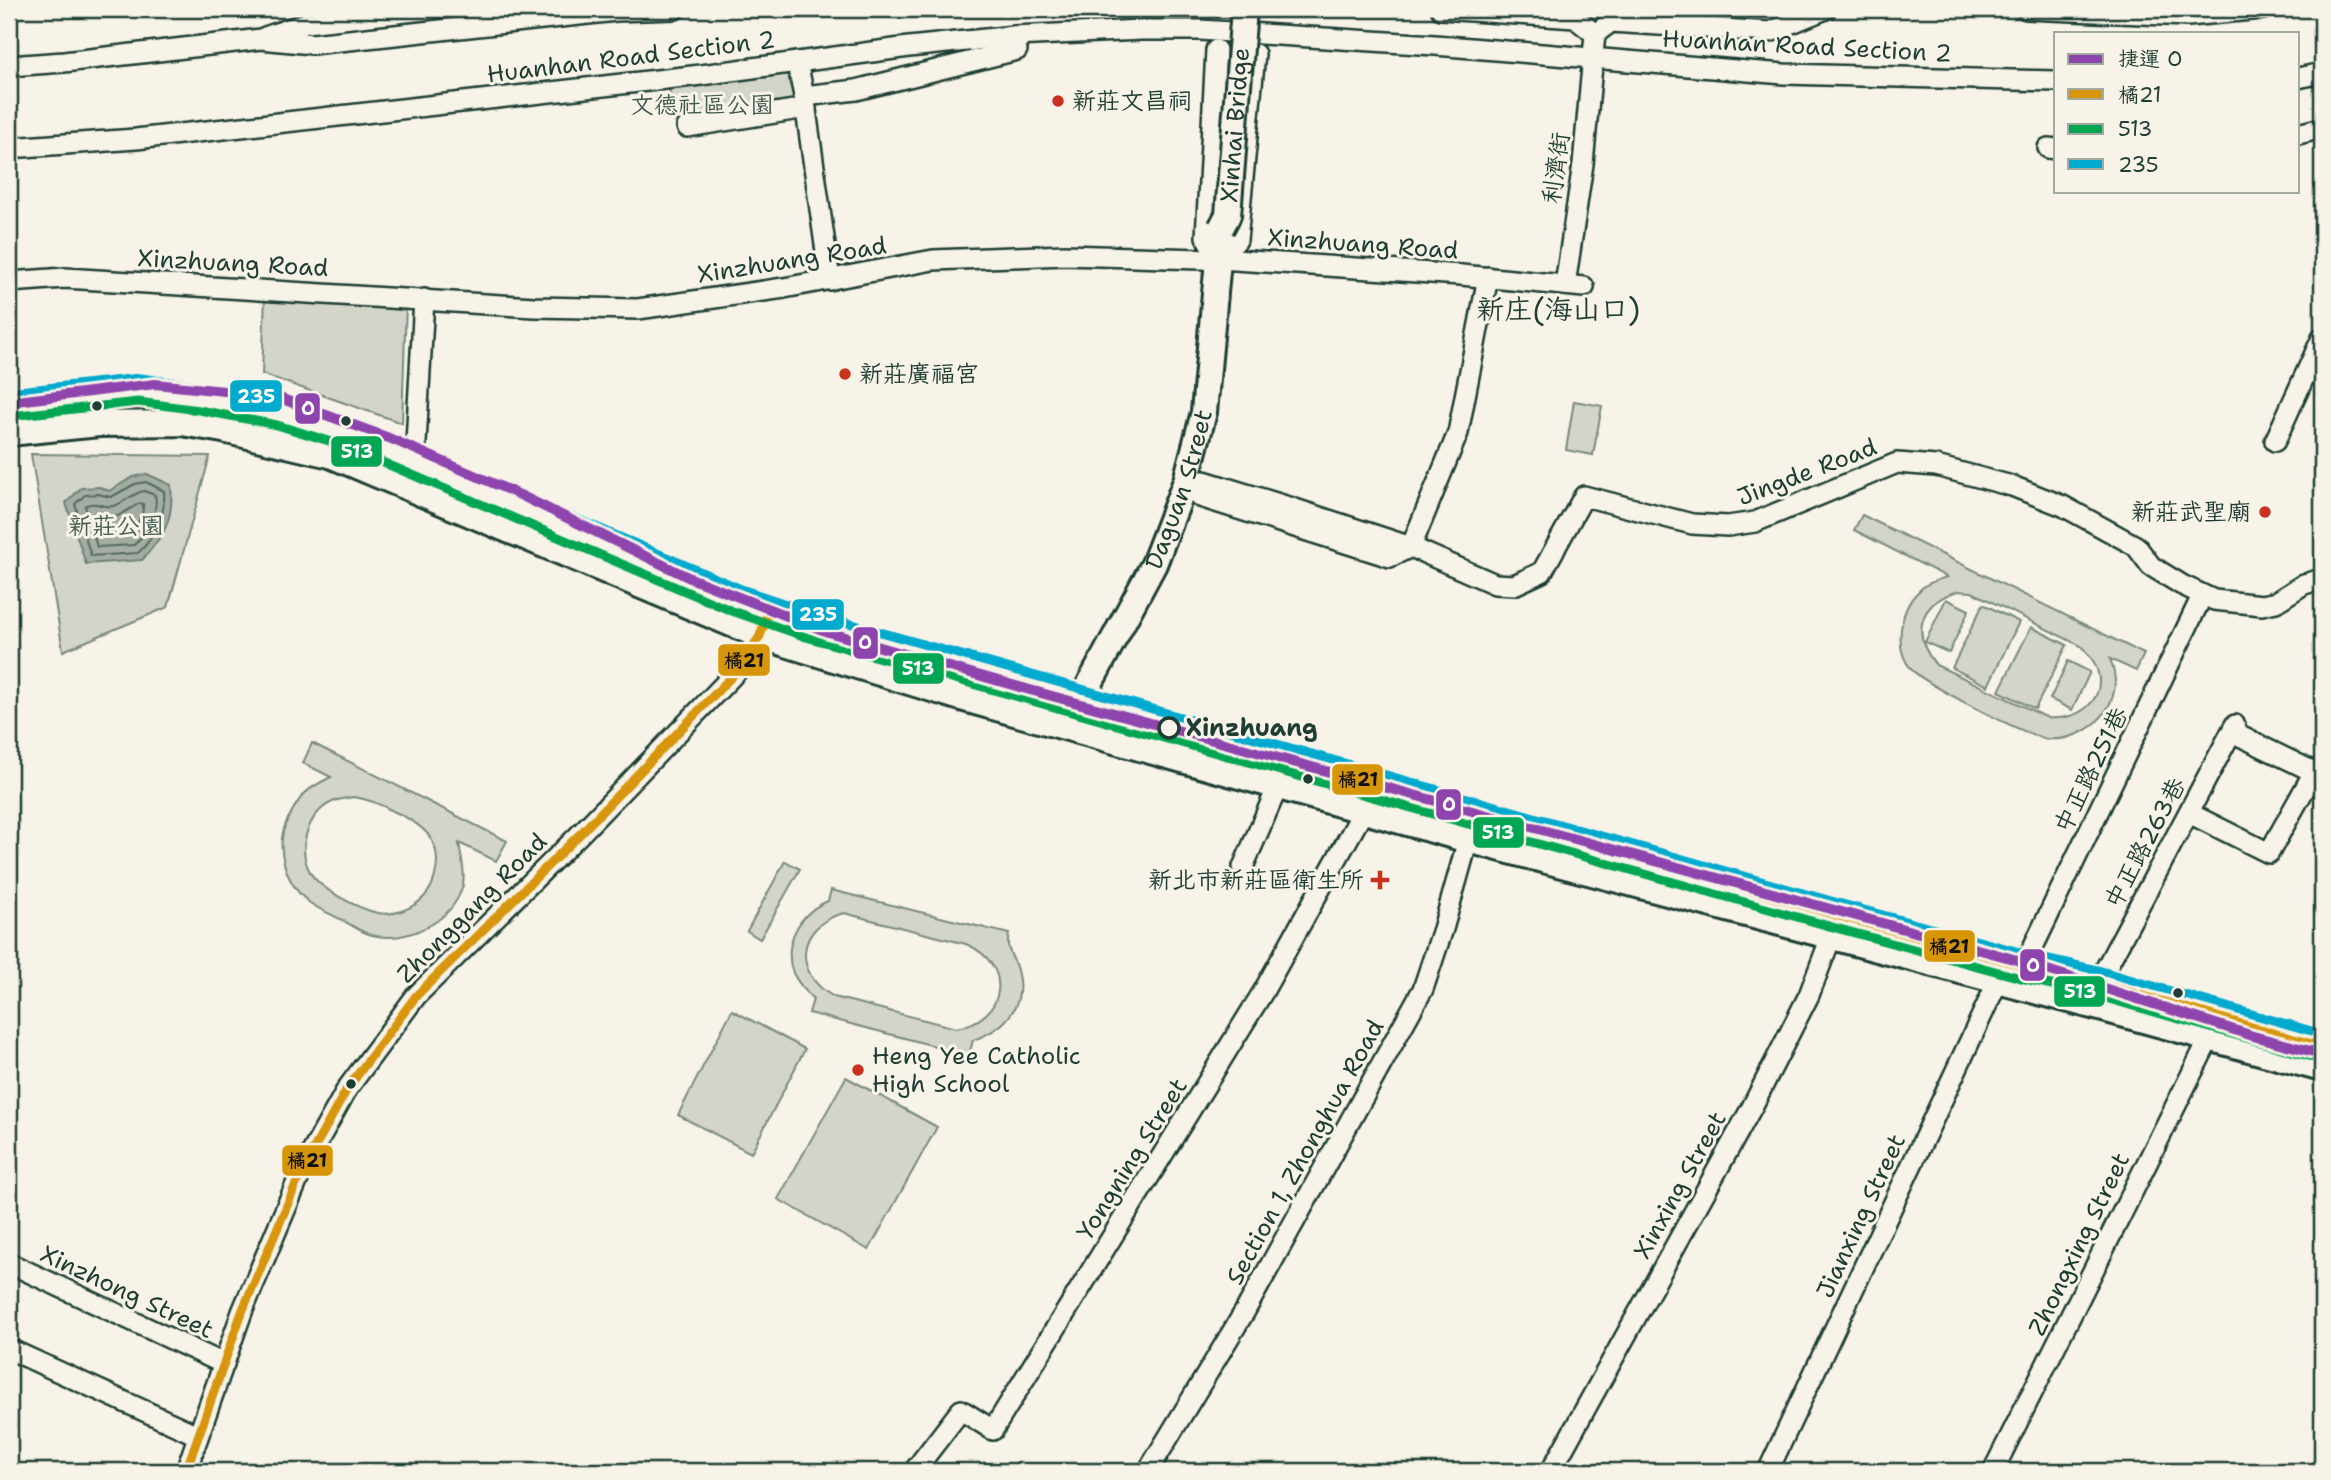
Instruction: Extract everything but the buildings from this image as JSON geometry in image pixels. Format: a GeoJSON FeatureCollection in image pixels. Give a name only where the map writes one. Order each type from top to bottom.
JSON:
{"type":"FeatureCollection","features":[{"type":"Feature","properties":{"kind":"main road","name":"Xinhai Bridge"},"geometry":{"type":"LineString","coordinates":[[1221,228],[1215,216],[1230,9]]}},
{"type":"Feature","properties":{"kind":"main road","name":"Xinhai Bridge"},"geometry":{"type":"LineString","coordinates":[[1221,228],[1228,215],[1244,9]]}},
{"type":"Feature","properties":{"kind":"main road","name":"Daguan Street"},"geometry":{"type":"LineString","coordinates":[[1073,729],[1080,702],[1154,564],[1186,481],[1203,412],[1221,228]]}},
{"type":"Feature","properties":{"kind":"main road"},"geometry":{"type":"LineString","coordinates":[[9,404],[138,390],[280,412],[346,433],[415,461],[768,612],[912,656],[1551,833],[1998,981],[2322,1069]]}},
{"type":"Feature","properties":{"kind":"main road"},"geometry":{"type":"LineString","coordinates":[[9,433],[99,424],[182,423],[330,455],[760,636],[961,698],[1468,840],[1836,926],[2098,983],[2322,1047]]}},
{"type":"Feature","properties":{"kind":"street"},"geometry":{"type":"LineString","coordinates":[[261,39],[306,23],[433,9]]}},
{"type":"Feature","properties":{"kind":"street"},"geometry":{"type":"LineString","coordinates":[[9,66],[261,39],[312,44],[616,11],[675,9]]}},
{"type":"Feature","properties":{"kind":"street"},"geometry":{"type":"LineString","coordinates":[[1441,9],[1575,18],[1595,34],[1611,22],[1770,32],[1826,9]]}},
{"type":"Feature","properties":{"kind":"street"},"geometry":{"type":"LineString","coordinates":[[2026,9],[2188,16],[2263,9]]}},
{"type":"Feature","properties":{"kind":"street","name":"Huanhan Road Section 2"},"geometry":{"type":"LineString","coordinates":[[9,148],[136,139],[1014,36],[1140,30],[1200,30],[1594,57],[1784,74],[2054,80]]}},
{"type":"Feature","properties":{"kind":"street","name":"利濟街"},"geometry":{"type":"LineString","coordinates":[[1574,286],[1595,34]]}},
{"type":"Feature","properties":{"kind":"street"},"geometry":{"type":"LineString","coordinates":[[687,127],[805,102],[1017,50],[1014,36]]}},
{"type":"Feature","properties":{"kind":"street","name":"Daguan Street"},"geometry":{"type":"LineString","coordinates":[[1216,50],[1206,237],[1219,259],[1237,240],[1255,54]]}},
{"type":"Feature","properties":{"kind":"street"},"geometry":{"type":"LineString","coordinates":[[797,62],[830,280]]}},
{"type":"Feature","properties":{"kind":"street"},"geometry":{"type":"LineString","coordinates":[[2300,78],[2322,73]]}},
{"type":"Feature","properties":{"kind":"street"},"geometry":{"type":"LineString","coordinates":[[2300,134],[2322,128]]}},
{"type":"Feature","properties":{"kind":"street","name":"Xinzhuang Road"},"geometry":{"type":"LineString","coordinates":[[9,282],[65,278],[534,307],[638,309],[830,280],[933,260],[1065,255],[1219,259],[1488,277],[1574,286]]}},
{"type":"Feature","properties":{"kind":"street"},"geometry":{"type":"LineString","coordinates":[[1411,547],[1458,433],[1488,277]]}},
{"type":"Feature","properties":{"kind":"street"},"geometry":{"type":"LineString","coordinates":[[415,461],[424,299]]}},
{"type":"Feature","properties":{"kind":"street"},"geometry":{"type":"LineString","coordinates":[[2275,441],[2322,338]]}},
{"type":"Feature","properties":{"kind":"street","name":"Jingde Road"},"geometry":{"type":"LineString","coordinates":[[1186,481],[1204,481],[1411,547],[1495,584],[1514,585],[1542,572],[1584,496],[1692,524],[1728,526],[1755,522],[1897,463],[1936,466],[2012,486],[2063,506],[2136,546],[2151,565],[2202,596],[2214,600],[2262,605],[2276,602],[2304,584],[2322,579]]}},
{"type":"Feature","properties":{"kind":"street","name":"中正路251巷"},"geometry":{"type":"LineString","coordinates":[[2024,966],[2202,596]]}},
{"type":"Feature","properties":{"kind":"street","name":"Zhonggang Road"},"geometry":{"type":"LineString","coordinates":[[186,1471],[242,1312],[302,1170],[347,1089],[416,996],[582,832],[737,671],[760,636],[768,612]]}},
{"type":"Feature","properties":{"kind":"street","name":"中正路263巷"},"geometry":{"type":"LineString","coordinates":[[2098,983],[2189,813],[2238,731],[2314,772],[2269,853],[2189,813]]}},
{"type":"Feature","properties":{"kind":"street"},"geometry":{"type":"LineString","coordinates":[[1243,867],[1278,786]]}},
{"type":"Feature","properties":{"kind":"street","name":"Yongning Street"},"geometry":{"type":"LineString","coordinates":[[914,1471],[961,1410],[993,1430],[1263,992],[1364,810]]}},
{"type":"Feature","properties":{"kind":"street","name":"Section 1, Zhonghua Road"},"geometry":{"type":"LineString","coordinates":[[1148,1471],[1245,1311],[1423,989],[1468,840]]}},
{"type":"Feature","properties":{"kind":"street","name":"Xinxing Street"},"geometry":{"type":"LineString","coordinates":[[1550,1471],[1752,1107],[1809,995],[1836,926]]}},
{"type":"Feature","properties":{"kind":"street","name":"Jianxing Street"},"geometry":{"type":"LineString","coordinates":[[1772,1470],[1998,981]]}},
{"type":"Feature","properties":{"kind":"street","name":"Zhongxing Street"},"geometry":{"type":"LineString","coordinates":[[1993,1471],[2209,1039]]}},
{"type":"Feature","properties":{"kind":"street","name":"Xinzhong Street"},"geometry":{"type":"LineString","coordinates":[[9,1263],[224,1364]]}},
{"type":"Feature","properties":{"kind":"street"},"geometry":{"type":"LineString","coordinates":[[9,1349],[197,1435]]}},
{"type":"Feature","properties":{"kind":"green space","name":"文德社區公園"},"geometry":{"type":"Polygon","coordinates":[[[794,69],[800,106],[732,124],[678,134],[668,84],[794,69]]]}},
{"type":"Feature","properties":{"kind":"green space"},"geometry":{"type":"Polygon","coordinates":[[[265,297],[406,302],[402,423],[262,374],[265,297]]]}},
{"type":"Feature","properties":{"kind":"green space"},"geometry":{"type":"Polygon","coordinates":[[[1574,401],[1602,406],[1593,455],[1566,450],[1574,401]]]}},
{"type":"Feature","properties":{"kind":"green space","name":"新莊公園"},"geometry":{"type":"Polygon","coordinates":[[[31,454],[210,456],[168,607],[63,651],[31,454]]]}},
{"type":"Feature","properties":{"kind":"green space"},"geometry":{"type":"Polygon","coordinates":[[[1862,515],[2144,654],[2136,671],[2110,659],[2115,678],[2113,697],[2102,716],[2089,728],[2074,736],[2057,739],[2048,739],[2020,729],[1955,697],[1911,669],[1905,660],[1901,640],[1901,628],[1907,607],[1922,588],[1947,577],[1854,530],[1862,515]],[[1958,591],[1945,596],[1927,612],[1921,631],[1923,642],[1936,665],[2048,718],[2079,713],[2094,700],[2099,681],[2097,669],[2081,646],[1972,592],[1958,591]]]}},
{"type":"Feature","properties":{"kind":"green space"},"geometry":{"type":"Polygon","coordinates":[[[1946,599],[1969,610],[1949,653],[1925,642],[1946,599]]]}},
{"type":"Feature","properties":{"kind":"green space"},"geometry":{"type":"Polygon","coordinates":[[[1983,604],[2019,622],[1988,686],[1952,668],[1983,604]]]}},
{"type":"Feature","properties":{"kind":"green space"},"geometry":{"type":"Polygon","coordinates":[[[2031,627],[2067,645],[2035,709],[1999,691],[2031,627]]]}},
{"type":"Feature","properties":{"kind":"green space"},"geometry":{"type":"Polygon","coordinates":[[[2068,661],[2090,672],[2072,710],[2050,699],[2068,661]]]}},
{"type":"Feature","properties":{"kind":"green space"},"geometry":{"type":"Polygon","coordinates":[[[312,743],[507,841],[496,861],[459,843],[463,885],[455,903],[436,922],[398,936],[368,934],[310,903],[294,886],[289,876],[282,854],[283,832],[287,821],[304,794],[331,777],[303,763],[312,743]],[[353,797],[327,805],[312,820],[304,851],[310,872],[330,891],[361,907],[385,914],[404,910],[420,901],[433,882],[437,863],[433,843],[421,828],[404,816],[369,800],[353,797]]]}},
{"type":"Feature","properties":{"kind":"green space"},"geometry":{"type":"Polygon","coordinates":[[[785,861],[800,869],[760,939],[747,931],[785,861]]]}},
{"type":"Feature","properties":{"kind":"green space"},"geometry":{"type":"Polygon","coordinates":[[[831,890],[1009,934],[1009,949],[1019,983],[1019,995],[1011,1014],[1004,1023],[973,1040],[969,1055],[809,1013],[813,999],[793,973],[790,951],[796,930],[802,921],[818,906],[828,901],[831,890]],[[844,913],[828,919],[817,928],[805,950],[806,963],[820,987],[834,997],[956,1028],[973,1023],[986,1014],[994,1003],[998,990],[992,964],[966,944],[844,913]]]}},
{"type":"Feature","properties":{"kind":"green space"},"geometry":{"type":"Polygon","coordinates":[[[732,1010],[805,1049],[751,1153],[678,1115],[732,1010]]]}},
{"type":"Feature","properties":{"kind":"green space"},"geometry":{"type":"Polygon","coordinates":[[[846,1077],[937,1127],[869,1250],[778,1199],[846,1077]]]}},
{"type":"Feature","properties":{"kind":"water"},"geometry":{"type":"Polygon","coordinates":[[[147,474],[171,485],[169,517],[157,542],[142,560],[86,564],[66,503],[81,488],[100,487],[109,491],[133,477],[147,474]]]}},
{"type":"Feature","properties":{"kind":"metro line","name":"O"},"geometry":{"type":"LineString","coordinates":[[9,402],[155,384],[274,396],[389,438],[520,495],[690,578],[828,632],[1030,690],[2010,958],[2253,1036],[2322,1054]]}},
{"type":"Feature","properties":{"kind":"transit line","name":"235"},"geometry":{"type":"LineString","coordinates":[[9,392],[140,378],[203,386],[282,401],[351,422],[741,589],[813,613],[1842,904],[2101,971],[2322,1034]]}},
{"type":"Feature","properties":{"kind":"transit line","name":"513"},"geometry":{"type":"LineString","coordinates":[[10,416],[138,402],[277,425],[342,445],[732,611],[806,637],[1836,928],[2095,995],[2319,1059]]}},
{"type":"Feature","properties":{"kind":"transit line","name":"橘21"},"geometry":{"type":"LineString","coordinates":[[186,1471],[242,1312],[302,1170],[347,1089],[416,996],[582,832],[737,671],[760,636],[768,612],[912,656],[1551,833],[1839,916],[2098,983],[2322,1047]]}},
{"type":"Feature","properties":{"kind":"place","name":"新莊文昌祠"},"geometry":{"type":"Point","coordinates":[1058,101]}},
{"type":"Feature","properties":{"kind":"place","name":"新莊廣福宮"},"geometry":{"type":"Point","coordinates":[845,374]}},
{"type":"Feature","properties":{"kind":"place","name":"新莊武聖廟"},"geometry":{"type":"Point","coordinates":[2265,512]}},
{"type":"Feature","properties":{"kind":"place","name":"Xinzhuang"},"geometry":{"type":"Point","coordinates":[1169,728]}},
{"type":"Feature","properties":{"kind":"place","name":"新北市新莊區衛生所"},"geometry":{"type":"Point","coordinates":[1380,880]}},
{"type":"Feature","properties":{"kind":"place","name":"Heng Yee Catholic High School"},"geometry":{"type":"Point","coordinates":[858,1070]}},
{"type":"Feature","properties":{"kind":"district","name":"新庄(海山口)"},"geometry":{"type":"Point","coordinates":[1558,309]}}]}
